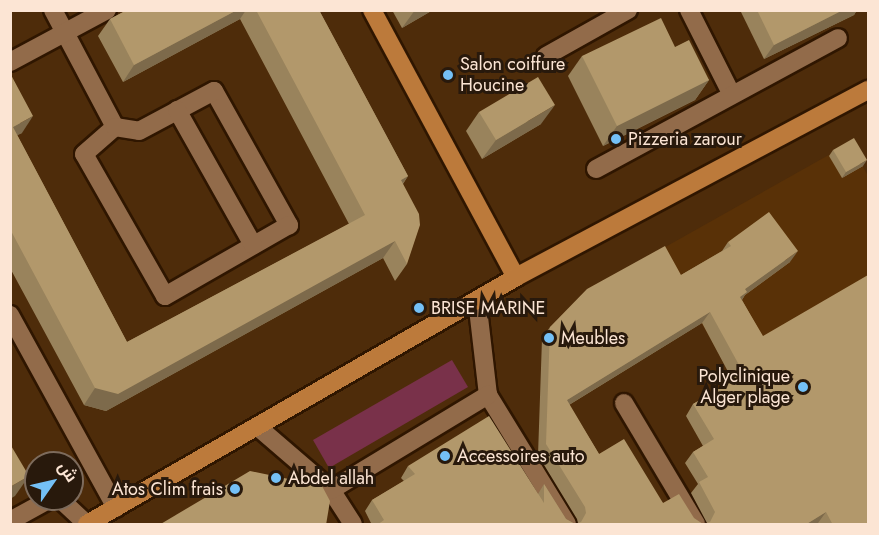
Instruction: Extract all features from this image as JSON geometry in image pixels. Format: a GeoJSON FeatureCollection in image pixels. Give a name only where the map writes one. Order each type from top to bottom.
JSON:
{"type":"FeatureCollection","features":[{"type":"Feature","properties":{"kind":"main road"},"geometry":{"type":"LineString","coordinates":[[372,10],[516,277]]}},
{"type":"Feature","properties":{"kind":"main road"},"geometry":{"type":"LineString","coordinates":[[87,524],[259,428],[516,277],[868,90]]}},
{"type":"Feature","properties":{"kind":"street"},"geometry":{"type":"LineString","coordinates":[[53,10],[115,127]]}},
{"type":"Feature","properties":{"kind":"street"},"geometry":{"type":"LineString","coordinates":[[10,62],[107,10]]}},
{"type":"Feature","properties":{"kind":"street"},"geometry":{"type":"LineString","coordinates":[[546,56],[628,10]]}},
{"type":"Feature","properties":{"kind":"street"},"geometry":{"type":"LineString","coordinates":[[689,10],[732,95]]}},
{"type":"Feature","properties":{"kind":"street"},"geometry":{"type":"LineString","coordinates":[[596,169],[838,38]]}},
{"type":"Feature","properties":{"kind":"street"},"geometry":{"type":"LineString","coordinates":[[214,91],[289,225],[165,296],[84,154],[115,127],[139,131],[214,91]]}},
{"type":"Feature","properties":{"kind":"street"},"geometry":{"type":"LineString","coordinates":[[177,110],[254,245]]}},
{"type":"Feature","properties":{"kind":"street"},"geometry":{"type":"LineString","coordinates":[[477,300],[488,395],[567,525]]}},
{"type":"Feature","properties":{"kind":"street"},"geometry":{"type":"LineString","coordinates":[[10,315],[116,508]]}},
{"type":"Feature","properties":{"kind":"street"},"geometry":{"type":"LineString","coordinates":[[331,490],[488,395]]}},
{"type":"Feature","properties":{"kind":"street"},"geometry":{"type":"LineString","coordinates":[[624,403],[696,525]]}},
{"type":"Feature","properties":{"kind":"street"},"geometry":{"type":"LineString","coordinates":[[259,428],[331,490],[353,525]]}},
{"type":"Feature","properties":{"kind":"street"},"geometry":{"type":"LineString","coordinates":[[10,521],[28,511]]}},
{"type":"Feature","properties":{"kind":"street"},"geometry":{"type":"LineString","coordinates":[[73,511],[87,524]]}},
{"type":"Feature","properties":{"kind":"shaded area","name":"Polyclinique Alger plage"},"geometry":{"type":"Polygon","coordinates":[[[850,143],[868,176],[868,524],[815,524],[660,250],[850,143]]]}},
{"type":"Feature","properties":{"kind":"shaded area"},"geometry":{"type":"Polygon","coordinates":[[[452,360],[468,387],[329,468],[313,440],[452,360]]]}},
{"type":"Feature","properties":{"kind":"building"},"geometry":{"type":"Polygon","coordinates":[[[127,10],[237,10],[134,65],[110,19],[127,10]]]}},
{"type":"Feature","properties":{"kind":"building"},"geometry":{"type":"Polygon","coordinates":[[[256,10],[319,10],[408,176],[401,180],[419,214],[420,225],[407,264],[395,241],[118,394],[95,388],[10,229],[10,73],[33,116],[13,127],[127,342],[365,215],[256,10]]]}},
{"type":"Feature","properties":{"kind":"building"},"geometry":{"type":"Polygon","coordinates":[[[757,10],[843,10],[774,45],[757,10]]]}},
{"type":"Feature","properties":{"kind":"building"},"geometry":{"type":"Polygon","coordinates":[[[661,18],[675,47],[689,40],[709,80],[617,126],[582,56],[661,18]]]}},
{"type":"Feature","properties":{"kind":"building"},"geometry":{"type":"Polygon","coordinates":[[[538,77],[555,105],[496,140],[479,112],[538,77]]]}},
{"type":"Feature","properties":{"kind":"building"},"geometry":{"type":"Polygon","coordinates":[[[854,138],[867,160],[846,172],[833,150],[854,138]]]}},
{"type":"Feature","properties":{"kind":"building"},"geometry":{"type":"Polygon","coordinates":[[[769,212],[798,251],[745,289],[747,292],[740,297],[763,336],[868,275],[868,525],[833,525],[826,512],[805,525],[377,525],[384,520],[372,500],[415,474],[408,466],[489,416],[544,503],[544,484],[566,519],[575,524],[581,522],[586,513],[585,507],[546,444],[550,327],[587,289],[665,246],[681,275],[731,246],[728,242],[769,212]],[[710,312],[567,400],[599,454],[624,439],[663,503],[679,494],[694,518],[703,524],[710,522],[715,512],[699,482],[708,477],[693,452],[714,439],[693,404],[744,374],[710,312]]]}},
{"type":"Feature","properties":{"kind":"building"},"geometry":{"type":"Polygon","coordinates":[[[10,444],[24,468],[24,479],[10,487],[10,444]]]}},
{"type":"Feature","properties":{"kind":"building"},"geometry":{"type":"Polygon","coordinates":[[[250,471],[322,486],[330,501],[326,525],[159,525],[250,471]]]}},
{"type":"Feature","properties":{"kind":"place","name":"Salon coiffure Houcine"},"geometry":{"type":"Point","coordinates":[448,75]}},
{"type":"Feature","properties":{"kind":"place","name":"Pizzeria zarour"},"geometry":{"type":"Point","coordinates":[616,139]}},
{"type":"Feature","properties":{"kind":"place","name":"BRISE MARINE"},"geometry":{"type":"Point","coordinates":[419,308]}},
{"type":"Feature","properties":{"kind":"place","name":"Meubles"},"geometry":{"type":"Point","coordinates":[549,338]}},
{"type":"Feature","properties":{"kind":"place","name":"Polyclinique Alger plage"},"geometry":{"type":"Point","coordinates":[803,387]}},
{"type":"Feature","properties":{"kind":"place","name":"Accessoires auto"},"geometry":{"type":"Point","coordinates":[445,456]}},
{"type":"Feature","properties":{"kind":"place","name":"Abdel allah"},"geometry":{"type":"Point","coordinates":[276,478]}},
{"type":"Feature","properties":{"kind":"place","name":"Atos Clim frais"},"geometry":{"type":"Point","coordinates":[235,489]}}]}
